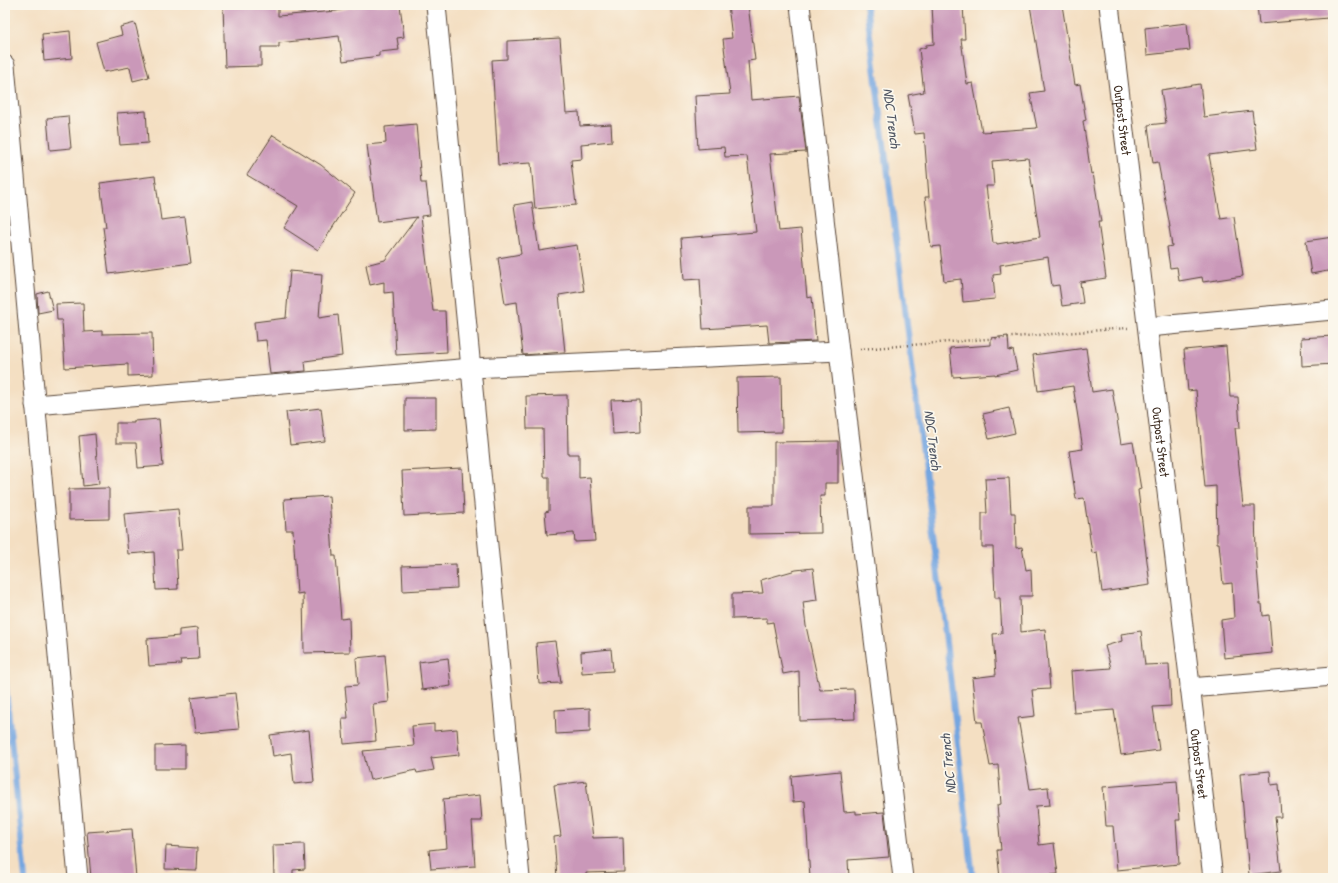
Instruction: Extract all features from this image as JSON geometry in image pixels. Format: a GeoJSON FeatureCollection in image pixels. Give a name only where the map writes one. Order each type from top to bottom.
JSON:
{"type":"FeatureCollection","features":[{"type":"Feature","properties":{"kind":"street"},"geometry":{"type":"LineString","coordinates":[[436,5],[520,878]]}},
{"type":"Feature","properties":{"kind":"street"},"geometry":{"type":"LineString","coordinates":[[800,5],[839,351],[903,878]]}},
{"type":"Feature","properties":{"kind":"street","name":"Outpost Street"},"geometry":{"type":"LineString","coordinates":[[1109,5],[1213,878]]}},
{"type":"Feature","properties":{"kind":"street"},"geometry":{"type":"LineString","coordinates":[[5,65],[78,878]]}},
{"type":"Feature","properties":{"kind":"street"},"geometry":{"type":"LineString","coordinates":[[1148,327],[1333,310]]}},
{"type":"Feature","properties":{"kind":"street"},"geometry":{"type":"LineString","coordinates":[[35,405],[472,368],[839,351]]}},
{"type":"Feature","properties":{"kind":"street"},"geometry":{"type":"LineString","coordinates":[[1190,688],[1333,676]]}},
{"type":"Feature","properties":{"kind":"path"},"geometry":{"type":"LineString","coordinates":[[839,351],[1148,327]]}},
{"type":"Feature","properties":{"kind":"building"},"geometry":{"type":"Polygon","coordinates":[[[223,5],[278,5],[278,16],[336,11],[355,7],[355,5],[400,5],[404,37],[397,38],[399,50],[379,52],[379,56],[343,61],[339,36],[279,43],[279,47],[261,47],[261,66],[225,67],[223,5]]]}},
{"type":"Feature","properties":{"kind":"building"},"geometry":{"type":"Polygon","coordinates":[[[728,5],[748,5],[755,60],[748,61],[751,100],[799,96],[806,152],[770,154],[779,231],[801,229],[807,298],[812,297],[816,341],[769,343],[767,325],[703,329],[700,279],[684,280],[681,238],[756,232],[747,156],[725,157],[724,147],[698,149],[695,96],[730,94],[723,39],[732,38],[728,5]]]}},
{"type":"Feature","properties":{"kind":"building"},"geometry":{"type":"Polygon","coordinates":[[[932,5],[963,5],[965,39],[961,39],[967,84],[973,83],[982,132],[1037,128],[1030,93],[1044,91],[1030,5],[1062,5],[1075,85],[1080,84],[1086,120],[1083,121],[1091,174],[1093,173],[1101,222],[1098,222],[1106,278],[1080,282],[1083,303],[1062,306],[1059,285],[1052,286],[1048,257],[1000,265],[1001,274],[993,275],[995,299],[963,302],[961,279],[944,281],[940,246],[931,247],[925,197],[929,197],[924,133],[915,134],[908,95],[924,92],[919,49],[926,47],[926,45],[934,44],[932,5]],[[1028,158],[992,161],[994,186],[986,186],[993,243],[997,244],[1040,237],[1028,158]]]}},
{"type":"Feature","properties":{"kind":"building"},"geometry":{"type":"Polygon","coordinates":[[[1257,5],[1328,5],[1328,18],[1259,24],[1257,5]]]}},
{"type":"Feature","properties":{"kind":"building"},"geometry":{"type":"Polygon","coordinates":[[[135,23],[149,77],[133,81],[130,67],[104,72],[96,42],[122,35],[120,27],[135,23]]]}},
{"type":"Feature","properties":{"kind":"building"},"geometry":{"type":"Polygon","coordinates":[[[1187,23],[1190,50],[1147,55],[1145,28],[1187,23]]]}},
{"type":"Feature","properties":{"kind":"building"},"geometry":{"type":"Polygon","coordinates":[[[70,31],[72,58],[44,61],[42,34],[70,31]]]}},
{"type":"Feature","properties":{"kind":"building"},"geometry":{"type":"Polygon","coordinates":[[[560,38],[566,113],[579,112],[580,126],[611,124],[612,141],[581,144],[582,159],[571,160],[576,205],[535,209],[531,163],[498,165],[492,60],[507,59],[507,41],[560,38]]]}},
{"type":"Feature","properties":{"kind":"building"},"geometry":{"type":"Polygon","coordinates":[[[1200,84],[1204,117],[1252,111],[1257,149],[1209,155],[1221,219],[1234,217],[1243,276],[1203,282],[1202,277],[1179,281],[1177,267],[1170,268],[1167,247],[1172,246],[1170,227],[1158,162],[1153,163],[1148,125],[1166,123],[1161,90],[1200,84]]]}},
{"type":"Feature","properties":{"kind":"building"},"geometry":{"type":"Polygon","coordinates":[[[146,111],[148,143],[120,145],[117,113],[146,111]]]}},
{"type":"Feature","properties":{"kind":"building"},"geometry":{"type":"Polygon","coordinates":[[[68,116],[71,148],[50,150],[47,118],[68,116]]]}},
{"type":"Feature","properties":{"kind":"building"},"geometry":{"type":"Polygon","coordinates":[[[416,124],[421,183],[426,183],[430,215],[421,216],[433,311],[445,311],[447,352],[396,355],[393,292],[384,293],[384,282],[370,285],[366,265],[385,260],[417,217],[377,222],[367,145],[386,143],[385,127],[416,124]]]}},
{"type":"Feature","properties":{"kind":"building"},"geometry":{"type":"Polygon","coordinates":[[[273,135],[321,165],[355,193],[318,250],[284,228],[298,206],[247,175],[273,135]]]}},
{"type":"Feature","properties":{"kind":"building"},"geometry":{"type":"Polygon","coordinates":[[[155,176],[161,220],[185,217],[191,263],[109,274],[103,227],[106,227],[100,183],[155,176]]]}},
{"type":"Feature","properties":{"kind":"building"},"geometry":{"type":"Polygon","coordinates":[[[532,202],[539,251],[577,245],[584,291],[559,295],[565,352],[523,355],[517,302],[505,304],[498,258],[521,254],[514,205],[532,202]]]}},
{"type":"Feature","properties":{"kind":"building"},"geometry":{"type":"Polygon","coordinates":[[[1333,237],[1333,270],[1311,274],[1306,241],[1333,237]]]}},
{"type":"Feature","properties":{"kind":"building"},"geometry":{"type":"Polygon","coordinates":[[[290,271],[322,274],[319,318],[338,315],[342,356],[305,361],[306,371],[270,374],[266,340],[256,341],[254,322],[286,318],[290,271]]]}},
{"type":"Feature","properties":{"kind":"building"},"geometry":{"type":"Polygon","coordinates":[[[48,291],[53,310],[38,313],[37,294],[48,291]]]}},
{"type":"Feature","properties":{"kind":"building"},"geometry":{"type":"Polygon","coordinates":[[[83,303],[84,332],[102,331],[102,334],[152,333],[153,375],[128,376],[128,364],[65,368],[62,320],[57,320],[56,304],[83,303]]]}},
{"type":"Feature","properties":{"kind":"building"},"geometry":{"type":"Polygon","coordinates":[[[1008,336],[1009,351],[1013,350],[1017,370],[995,375],[953,377],[950,348],[991,345],[991,338],[1008,336]]]}},
{"type":"Feature","properties":{"kind":"building"},"geometry":{"type":"Polygon","coordinates":[[[1333,336],[1333,364],[1302,366],[1301,338],[1333,336]]]}},
{"type":"Feature","properties":{"kind":"building"},"geometry":{"type":"Polygon","coordinates":[[[1226,346],[1230,397],[1238,397],[1240,428],[1235,428],[1243,506],[1255,506],[1256,556],[1260,604],[1262,604],[1263,616],[1269,615],[1272,653],[1224,658],[1221,620],[1234,618],[1232,583],[1223,584],[1219,543],[1217,543],[1216,486],[1205,487],[1196,390],[1188,391],[1184,350],[1226,346]]]}},
{"type":"Feature","properties":{"kind":"building"},"geometry":{"type":"Polygon","coordinates":[[[1086,348],[1092,392],[1112,389],[1121,444],[1133,442],[1141,489],[1138,490],[1150,585],[1102,592],[1097,552],[1092,553],[1084,498],[1076,499],[1069,451],[1083,449],[1073,386],[1038,391],[1033,355],[1086,348]]]}},
{"type":"Feature","properties":{"kind":"building"},"geometry":{"type":"Polygon","coordinates":[[[781,377],[782,432],[738,433],[737,378],[781,377]]]}},
{"type":"Feature","properties":{"kind":"building"},"geometry":{"type":"Polygon","coordinates":[[[567,395],[568,454],[579,454],[579,478],[590,477],[595,541],[575,542],[574,533],[547,535],[545,512],[549,511],[549,477],[544,477],[543,429],[527,429],[526,396],[567,395]]]}},
{"type":"Feature","properties":{"kind":"building"},"geometry":{"type":"Polygon","coordinates":[[[405,398],[436,398],[436,429],[405,430],[405,398]]]}},
{"type":"Feature","properties":{"kind":"building"},"geometry":{"type":"Polygon","coordinates":[[[640,399],[641,432],[613,434],[611,400],[640,399]]]}},
{"type":"Feature","properties":{"kind":"building"},"geometry":{"type":"Polygon","coordinates":[[[321,408],[325,441],[290,445],[286,412],[321,408]]]}},
{"type":"Feature","properties":{"kind":"building"},"geometry":{"type":"Polygon","coordinates":[[[1009,408],[1015,433],[989,439],[983,414],[1009,408]]]}},
{"type":"Feature","properties":{"kind":"building"},"geometry":{"type":"Polygon","coordinates":[[[159,419],[163,466],[138,468],[136,443],[116,443],[116,423],[134,423],[134,421],[159,419]]]}},
{"type":"Feature","properties":{"kind":"building"},"geometry":{"type":"Polygon","coordinates":[[[95,434],[99,484],[83,486],[79,436],[95,434]]]}},
{"type":"Feature","properties":{"kind":"building"},"geometry":{"type":"Polygon","coordinates":[[[838,441],[838,483],[825,483],[825,496],[820,496],[821,533],[749,534],[749,506],[774,506],[774,442],[838,441]]]}},
{"type":"Feature","properties":{"kind":"building"},"geometry":{"type":"Polygon","coordinates":[[[462,468],[464,513],[404,516],[402,471],[462,468]]]}},
{"type":"Feature","properties":{"kind":"building"},"geometry":{"type":"Polygon","coordinates":[[[1009,478],[1011,513],[1015,513],[1016,548],[1022,547],[1026,570],[1031,569],[1032,596],[1020,596],[1021,632],[1045,629],[1050,689],[1032,690],[1035,716],[1018,718],[1030,789],[1048,787],[1050,805],[1036,806],[1039,845],[1054,843],[1058,874],[1028,878],[1000,878],[997,850],[1001,850],[997,805],[1001,804],[998,765],[990,766],[982,722],[977,722],[972,678],[996,675],[993,634],[1002,633],[1000,598],[995,598],[993,547],[982,547],[982,513],[987,513],[985,479],[1009,478]]]}},
{"type":"Feature","properties":{"kind":"building"},"geometry":{"type":"Polygon","coordinates":[[[109,488],[109,519],[69,520],[69,489],[109,488]]]}},
{"type":"Feature","properties":{"kind":"building"},"geometry":{"type":"Polygon","coordinates":[[[329,496],[333,556],[336,556],[341,619],[349,618],[350,652],[304,653],[303,593],[297,594],[293,530],[286,530],[284,499],[329,496]]]}},
{"type":"Feature","properties":{"kind":"building"},"geometry":{"type":"Polygon","coordinates":[[[178,509],[182,550],[176,550],[178,589],[156,590],[154,552],[128,554],[124,514],[178,509]]]}},
{"type":"Feature","properties":{"kind":"building"},"geometry":{"type":"Polygon","coordinates":[[[456,564],[457,588],[403,591],[402,566],[456,564]]]}},
{"type":"Feature","properties":{"kind":"building"},"geometry":{"type":"Polygon","coordinates":[[[813,568],[817,600],[803,602],[806,626],[820,690],[854,689],[855,719],[800,721],[799,671],[783,674],[773,622],[767,623],[767,618],[732,619],[732,594],[763,593],[761,580],[796,570],[813,568]]]}},
{"type":"Feature","properties":{"kind":"building"},"geometry":{"type":"Polygon","coordinates":[[[197,628],[199,659],[180,660],[181,664],[149,666],[147,639],[179,636],[179,630],[197,628]]]}},
{"type":"Feature","properties":{"kind":"building"},"geometry":{"type":"Polygon","coordinates":[[[1141,631],[1145,665],[1169,664],[1171,706],[1153,707],[1159,750],[1121,755],[1114,710],[1074,713],[1071,671],[1111,668],[1105,646],[1122,641],[1121,634],[1141,631]]]}},
{"type":"Feature","properties":{"kind":"building"},"geometry":{"type":"Polygon","coordinates":[[[555,641],[561,683],[539,684],[536,643],[555,641]]]}},
{"type":"Feature","properties":{"kind":"building"},"geometry":{"type":"Polygon","coordinates":[[[611,649],[613,671],[582,673],[581,652],[611,649]]]}},
{"type":"Feature","properties":{"kind":"building"},"geometry":{"type":"Polygon","coordinates":[[[385,655],[389,702],[373,704],[376,741],[344,744],[342,718],[348,718],[345,686],[358,685],[356,658],[385,655]]]}},
{"type":"Feature","properties":{"kind":"building"},"geometry":{"type":"Polygon","coordinates":[[[448,658],[451,686],[422,690],[419,662],[448,658]]]}},
{"type":"Feature","properties":{"kind":"building"},"geometry":{"type":"Polygon","coordinates":[[[235,693],[239,729],[195,733],[191,698],[235,693]]]}},
{"type":"Feature","properties":{"kind":"building"},"geometry":{"type":"Polygon","coordinates":[[[590,708],[590,732],[556,734],[555,710],[590,708]]]}},
{"type":"Feature","properties":{"kind":"building"},"geometry":{"type":"Polygon","coordinates":[[[434,724],[434,731],[457,729],[459,755],[431,758],[434,770],[417,773],[416,770],[370,780],[363,751],[414,746],[412,726],[434,724]]]}},
{"type":"Feature","properties":{"kind":"building"},"geometry":{"type":"Polygon","coordinates":[[[309,730],[314,782],[294,784],[291,753],[273,756],[270,735],[309,730]]]}},
{"type":"Feature","properties":{"kind":"building"},"geometry":{"type":"Polygon","coordinates":[[[185,745],[185,769],[155,769],[155,746],[185,745]]]}},
{"type":"Feature","properties":{"kind":"building"},"geometry":{"type":"Polygon","coordinates":[[[840,771],[844,812],[856,811],[856,814],[884,812],[889,857],[848,860],[849,878],[810,878],[805,801],[793,802],[791,776],[840,771]]]}},
{"type":"Feature","properties":{"kind":"building"},"geometry":{"type":"Polygon","coordinates":[[[1270,771],[1271,785],[1279,784],[1281,817],[1275,817],[1281,871],[1249,875],[1240,774],[1270,771]]]}},
{"type":"Feature","properties":{"kind":"building"},"geometry":{"type":"Polygon","coordinates":[[[586,781],[593,838],[623,837],[624,872],[586,873],[586,878],[557,878],[554,837],[561,836],[554,785],[586,781]]]}},
{"type":"Feature","properties":{"kind":"building"},"geometry":{"type":"Polygon","coordinates":[[[1177,781],[1180,820],[1176,820],[1179,864],[1117,870],[1113,826],[1106,826],[1103,787],[1177,781]]]}},
{"type":"Feature","properties":{"kind":"building"},"geometry":{"type":"Polygon","coordinates":[[[480,795],[482,821],[472,821],[475,866],[431,869],[429,850],[447,848],[443,799],[480,795]]]}},
{"type":"Feature","properties":{"kind":"building"},"geometry":{"type":"Polygon","coordinates":[[[132,829],[136,878],[91,878],[87,832],[132,829]]]}},
{"type":"Feature","properties":{"kind":"building"},"geometry":{"type":"Polygon","coordinates":[[[304,844],[305,869],[293,870],[293,876],[274,877],[273,845],[304,844]]]}},
{"type":"Feature","properties":{"kind":"building"},"geometry":{"type":"Polygon","coordinates":[[[166,846],[197,848],[196,870],[165,869],[166,846]]]}},
{"type":"Feature","properties":{"kind":"waterway","name":"NDC Trench"},"geometry":{"type":"LineString","coordinates":[[866,5],[922,441],[973,878]]}},
{"type":"Feature","properties":{"kind":"waterway"},"geometry":{"type":"LineString","coordinates":[[5,679],[25,878]]}}]}
